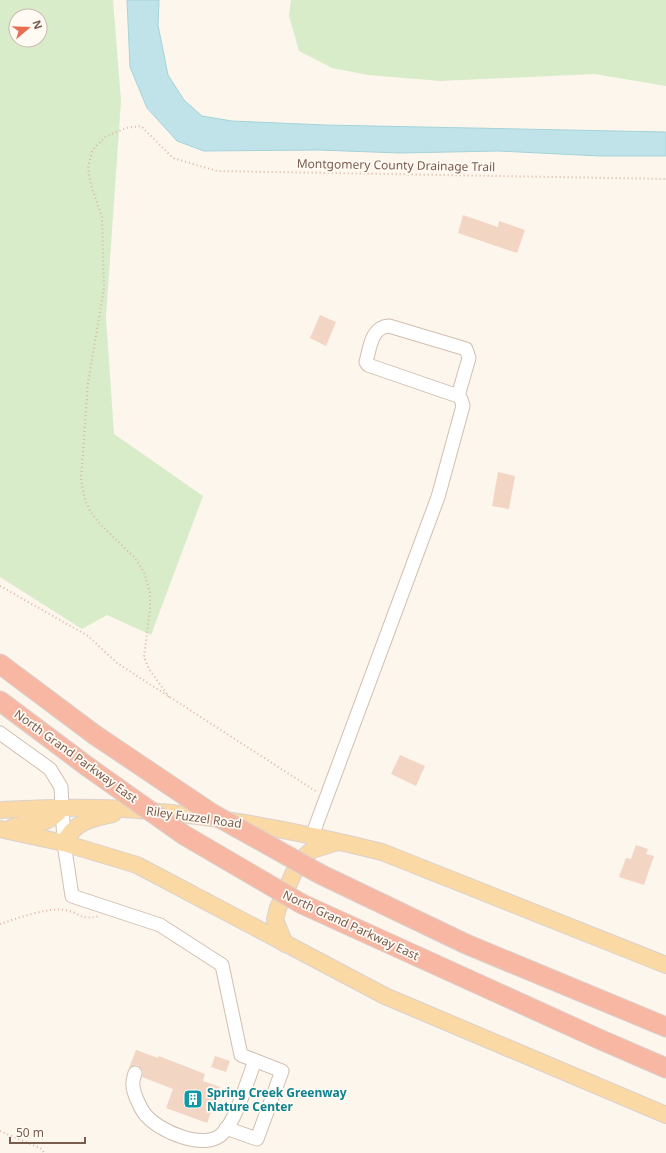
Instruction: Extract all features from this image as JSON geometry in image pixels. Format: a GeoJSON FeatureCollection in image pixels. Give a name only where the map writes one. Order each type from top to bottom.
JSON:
{"type":"FeatureCollection","features":[{"type":"Feature","properties":{"kind":"highway"},"geometry":{"type":"LineString","coordinates":[[0,664],[95,735],[211,813],[320,874],[466,944],[666,1027]]}},
{"type":"Feature","properties":{"kind":"highway","name":"North Grand Parkway East"},"geometry":{"type":"LineString","coordinates":[[0,701],[88,767],[184,835],[302,904],[666,1068]]}},
{"type":"Feature","properties":{"kind":"main road","name":"Riley Fuzzel Road"},"geometry":{"type":"LineString","coordinates":[[0,810],[62,808],[141,810],[232,822],[339,841]]}},
{"type":"Feature","properties":{"kind":"main road"},"geometry":{"type":"LineString","coordinates":[[2,829],[47,822],[56,816],[62,808]]}},
{"type":"Feature","properties":{"kind":"main road"},"geometry":{"type":"LineString","coordinates":[[64,843],[70,831],[80,824],[97,818],[141,810]]}},
{"type":"Feature","properties":{"kind":"main road"},"geometry":{"type":"LineString","coordinates":[[2,829],[64,843],[137,865],[385,996],[666,1115]]}},
{"type":"Feature","properties":{"kind":"main road"},"geometry":{"type":"LineString","coordinates":[[285,944],[275,920],[278,908],[299,861],[312,850],[339,841],[382,852],[666,965]]}},
{"type":"Feature","properties":{"kind":"street"},"geometry":{"type":"LineString","coordinates":[[312,836],[438,497],[463,406],[461,399],[458,396],[368,365],[366,362],[375,332],[382,326],[389,326],[466,349],[469,358],[458,396]]}},
{"type":"Feature","properties":{"kind":"street"},"geometry":{"type":"LineString","coordinates":[[0,733],[50,769],[60,787],[64,843],[72,896],[160,925],[222,965],[241,1055],[282,1071],[256,1139],[226,1128]]}},
{"type":"Feature","properties":{"kind":"street"},"geometry":{"type":"LineString","coordinates":[[135,1073],[133,1085],[144,1114],[160,1127],[176,1135],[195,1141],[214,1139],[223,1134],[236,1112],[255,1061]]}},
{"type":"Feature","properties":{"kind":"path","name":"Montgomery County Drainage Trail"},"geometry":{"type":"LineString","coordinates":[[169,697],[149,669],[144,657],[150,609],[150,593],[144,572],[134,557],[100,524],[90,511],[85,500],[81,480],[88,383],[104,288],[102,217],[91,185],[88,168],[92,151],[105,137],[126,128],[141,126],[173,158],[217,171],[666,178]]}},
{"type":"Feature","properties":{"kind":"path"},"geometry":{"type":"LineString","coordinates":[[0,586],[88,636],[117,663],[327,798]]}},
{"type":"Feature","properties":{"kind":"path"},"geometry":{"type":"LineString","coordinates":[[0,924],[36,913],[63,909],[88,919],[118,911]]}},
{"type":"Feature","properties":{"kind":"path"},"geometry":{"type":"LineString","coordinates":[[0,1131],[42,1149],[44,1153]]}},
{"type":"Feature","properties":{"kind":"green space"},"geometry":{"type":"Polygon","coordinates":[[[0,0],[113,0],[121,101],[106,317],[114,434],[203,496],[151,635],[107,615],[82,629],[0,577],[0,0]]]}},
{"type":"Feature","properties":{"kind":"green space"},"geometry":{"type":"Polygon","coordinates":[[[291,0],[666,0],[666,86],[595,74],[441,81],[368,75],[332,68],[299,51],[289,16],[291,0]]]}},
{"type":"Feature","properties":{"kind":"water"},"geometry":{"type":"Polygon","coordinates":[[[127,0],[159,0],[158,25],[168,75],[184,100],[202,116],[232,121],[325,125],[666,132],[666,156],[600,156],[499,151],[399,153],[319,150],[204,151],[177,141],[147,108],[130,67],[127,0]]]}},
{"type":"Feature","properties":{"kind":"building"},"geometry":{"type":"Polygon","coordinates":[[[463,215],[498,227],[499,221],[525,230],[517,253],[458,233],[463,215]]]}},
{"type":"Feature","properties":{"kind":"building"},"geometry":{"type":"Polygon","coordinates":[[[320,315],[336,322],[326,346],[310,338],[320,315]]]}},
{"type":"Feature","properties":{"kind":"building"},"geometry":{"type":"Polygon","coordinates":[[[498,472],[515,476],[509,509],[492,506],[498,472]]]}},
{"type":"Feature","properties":{"kind":"building"},"geometry":{"type":"Polygon","coordinates":[[[400,755],[425,766],[416,786],[391,774],[400,755]]]}},
{"type":"Feature","properties":{"kind":"building"},"geometry":{"type":"Polygon","coordinates":[[[636,845],[648,849],[646,854],[654,856],[644,885],[619,877],[626,858],[631,859],[636,845]]]}},
{"type":"Feature","properties":{"kind":"building","name":"Spring Creek Greenway Nature Center"},"geometry":{"type":"Polygon","coordinates":[[[136,1050],[158,1058],[159,1056],[205,1074],[203,1081],[220,1087],[207,1123],[166,1108],[173,1089],[142,1077],[143,1071],[137,1065],[129,1068],[136,1050]]]}},
{"type":"Feature","properties":{"kind":"building"},"geometry":{"type":"Polygon","coordinates":[[[215,1056],[230,1061],[226,1072],[211,1067],[215,1056]]]}},
{"type":"Feature","properties":{"kind":"place","name":"Spring Creek Greenway Nature Center"},"geometry":{"type":"Point","coordinates":[193,1099]}}]}
